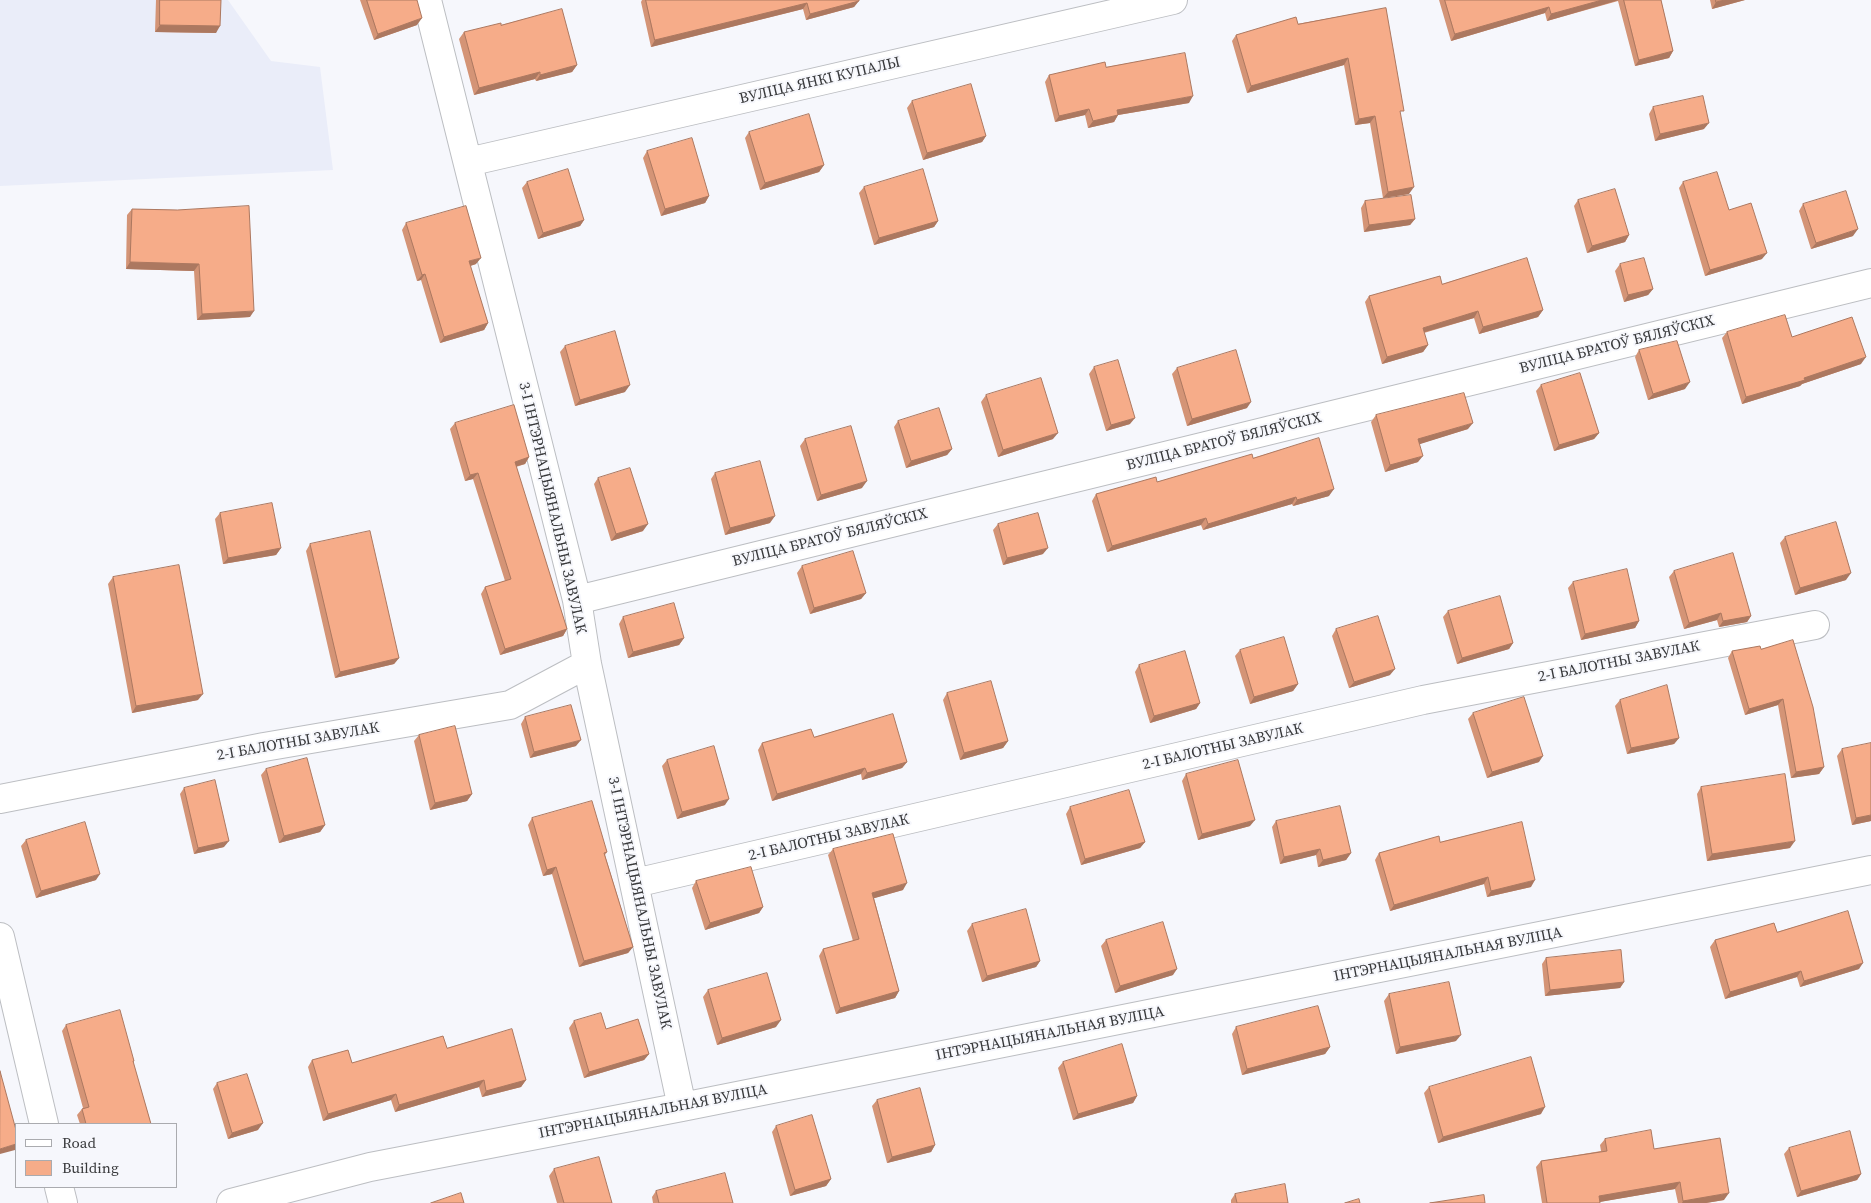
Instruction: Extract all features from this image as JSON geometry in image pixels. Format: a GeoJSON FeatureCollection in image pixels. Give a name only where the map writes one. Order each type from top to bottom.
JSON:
{"type":"FeatureCollection","features":[{"type":"Feature","properties":{"kind":"street","name":"3-І ІНТЭРНАЦЫЯНАЛЬНЫ ЗАВУЛАК"},"geometry":{"type":"LineString","coordinates":[[427,0],[577,600],[587,664],[682,1107]]}},
{"type":"Feature","properties":{"kind":"street","name":"ВУЛІЦА ЯНКІ КУПАЛЫ"},"geometry":{"type":"LineString","coordinates":[[468,162],[1173,0]]}},
{"type":"Feature","properties":{"kind":"street","name":"ВУЛІЦА БРАТОЎ БЯЛЯЎСКІХ"},"geometry":{"type":"LineString","coordinates":[[577,600],[1871,283]]}},
{"type":"Feature","properties":{"kind":"street","name":"2-І БАЛОТНЫ ЗАВУЛАК"},"geometry":{"type":"LineString","coordinates":[[635,883],[1423,700],[1815,625]]}},
{"type":"Feature","properties":{"kind":"street","name":"2-І БАЛОТНЫ ЗАВУЛАК"},"geometry":{"type":"LineString","coordinates":[[0,799],[264,747],[510,705],[587,664]]}},
{"type":"Feature","properties":{"kind":"street","name":"ІНТЭРНАЦЫЯНАЛЬНАЯ ВУЛІЦА"},"geometry":{"type":"LineString","coordinates":[[231,1203],[370,1167],[682,1107],[1871,870]]}},
{"type":"Feature","properties":{"kind":"street"},"geometry":{"type":"LineString","coordinates":[[0,937],[44,1123]]}},
{"type":"Feature","properties":{"kind":"street"},"geometry":{"type":"LineString","coordinates":[[59,1188],[62,1203]]}},
{"type":"Feature","properties":{"kind":"shaded area"},"geometry":{"type":"Polygon","coordinates":[[[0,0],[228,0],[271,61],[320,67],[333,170],[0,186],[0,0]]]}},
{"type":"Feature","properties":{"kind":"building"},"geometry":{"type":"Polygon","coordinates":[[[160,0],[221,0],[220,26],[160,25],[160,0]]]}},
{"type":"Feature","properties":{"kind":"building"},"geometry":{"type":"Polygon","coordinates":[[[367,0],[417,0],[422,18],[378,34],[367,0]]]}},
{"type":"Feature","properties":{"kind":"building"},"geometry":{"type":"Polygon","coordinates":[[[646,0],[859,1],[810,14],[807,3],[655,40],[646,0]]]}},
{"type":"Feature","properties":{"kind":"building"},"geometry":{"type":"Polygon","coordinates":[[[1445,0],[1602,0],[1551,14],[1549,7],[1455,34],[1445,0]]]}},
{"type":"Feature","properties":{"kind":"building"},"geometry":{"type":"Polygon","coordinates":[[[1624,0],[1661,0],[1673,51],[1639,60],[1624,0]]]}},
{"type":"Feature","properties":{"kind":"building"},"geometry":{"type":"Polygon","coordinates":[[[1386,8],[1404,111],[1400,111],[1414,187],[1388,192],[1375,116],[1359,119],[1348,58],[1251,86],[1236,35],[1296,17],[1298,24],[1386,8]]]}},
{"type":"Feature","properties":{"kind":"building"},"geometry":{"type":"Polygon","coordinates":[[[562,9],[577,65],[540,75],[540,72],[479,88],[464,32],[501,23],[501,25],[562,9]]]}},
{"type":"Feature","properties":{"kind":"building"},"geometry":{"type":"Polygon","coordinates":[[[1185,53],[1193,96],[1117,110],[1118,115],[1093,121],[1089,109],[1059,116],[1049,75],[1105,62],[1106,67],[1185,53]]]}},
{"type":"Feature","properties":{"kind":"building"},"geometry":{"type":"Polygon","coordinates":[[[971,84],[986,136],[927,153],[912,101],[971,84]]]}},
{"type":"Feature","properties":{"kind":"building"},"geometry":{"type":"Polygon","coordinates":[[[1703,96],[1709,123],[1660,134],[1653,107],[1703,96]]]}},
{"type":"Feature","properties":{"kind":"building"},"geometry":{"type":"Polygon","coordinates":[[[809,114],[824,165],[765,183],[749,132],[809,114]]]}},
{"type":"Feature","properties":{"kind":"building"},"geometry":{"type":"Polygon","coordinates":[[[692,138],[709,196],[665,209],[647,151],[692,138]]]}},
{"type":"Feature","properties":{"kind":"building"},"geometry":{"type":"Polygon","coordinates":[[[568,169],[584,220],[543,233],[527,182],[568,169]]]}},
{"type":"Feature","properties":{"kind":"building"},"geometry":{"type":"Polygon","coordinates":[[[923,169],[938,221],[879,238],[864,187],[923,169]]]}},
{"type":"Feature","properties":{"kind":"building"},"geometry":{"type":"Polygon","coordinates":[[[1717,172],[1729,210],[1751,203],[1767,253],[1710,270],[1683,182],[1717,172]]]}},
{"type":"Feature","properties":{"kind":"building"},"geometry":{"type":"Polygon","coordinates":[[[1615,189],[1629,235],[1592,246],[1578,200],[1615,189]]]}},
{"type":"Feature","properties":{"kind":"building"},"geometry":{"type":"Polygon","coordinates":[[[1846,191],[1858,229],[1816,243],[1803,204],[1846,191]]]}},
{"type":"Feature","properties":{"kind":"building"},"geometry":{"type":"Polygon","coordinates":[[[1411,195],[1415,219],[1369,225],[1365,201],[1411,195]]]}},
{"type":"Feature","properties":{"kind":"building"},"geometry":{"type":"Polygon","coordinates":[[[249,206],[254,311],[202,314],[199,264],[130,262],[132,209],[177,210],[249,206]]]}},
{"type":"Feature","properties":{"kind":"building"},"geometry":{"type":"Polygon","coordinates":[[[466,206],[481,258],[469,261],[488,323],[444,337],[425,274],[422,275],[406,223],[466,206]]]}},
{"type":"Feature","properties":{"kind":"building"},"geometry":{"type":"Polygon","coordinates":[[[1527,258],[1543,310],[1483,327],[1478,311],[1423,328],[1428,345],[1387,357],[1369,296],[1440,276],[1442,284],[1527,258]]]}},
{"type":"Feature","properties":{"kind":"building"},"geometry":{"type":"Polygon","coordinates":[[[1644,258],[1653,289],[1628,295],[1620,264],[1644,258]]]}},
{"type":"Feature","properties":{"kind":"building"},"geometry":{"type":"Polygon","coordinates":[[[1785,315],[1792,337],[1852,317],[1866,357],[1804,378],[1805,380],[1746,397],[1727,332],[1785,315]]]}},
{"type":"Feature","properties":{"kind":"building"},"geometry":{"type":"Polygon","coordinates":[[[615,331],[630,385],[580,400],[565,346],[615,331]]]}},
{"type":"Feature","properties":{"kind":"building"},"geometry":{"type":"Polygon","coordinates":[[[1677,341],[1690,382],[1653,394],[1639,350],[1677,341]]]}},
{"type":"Feature","properties":{"kind":"building"},"geometry":{"type":"Polygon","coordinates":[[[1236,350],[1251,402],[1192,419],[1177,368],[1236,350]]]}},
{"type":"Feature","properties":{"kind":"building"},"geometry":{"type":"Polygon","coordinates":[[[1118,360],[1135,418],[1111,425],[1094,367],[1118,360]]]}},
{"type":"Feature","properties":{"kind":"building"},"geometry":{"type":"Polygon","coordinates":[[[1580,373],[1599,433],[1559,445],[1541,385],[1580,373]]]}},
{"type":"Feature","properties":{"kind":"building"},"geometry":{"type":"Polygon","coordinates":[[[1041,378],[1058,433],[1003,450],[986,395],[1041,378]]]}},
{"type":"Feature","properties":{"kind":"building"},"geometry":{"type":"Polygon","coordinates":[[[1464,393],[1473,423],[1418,439],[1423,456],[1390,465],[1376,415],[1464,393]]]}},
{"type":"Feature","properties":{"kind":"building"},"geometry":{"type":"Polygon","coordinates":[[[514,405],[529,457],[515,462],[567,629],[505,649],[485,587],[511,579],[478,473],[470,475],[455,423],[514,405]]]}},
{"type":"Feature","properties":{"kind":"building"},"geometry":{"type":"Polygon","coordinates":[[[939,408],[952,449],[911,461],[898,421],[939,408]]]}},
{"type":"Feature","properties":{"kind":"building"},"geometry":{"type":"Polygon","coordinates":[[[851,426],[867,481],[821,495],[805,439],[851,426]]]}},
{"type":"Feature","properties":{"kind":"building"},"geometry":{"type":"Polygon","coordinates":[[[1319,438],[1334,489],[1297,500],[1296,497],[1208,524],[1206,518],[1112,546],[1096,494],[1156,477],[1157,482],[1252,454],[1253,458],[1319,438]]]}},
{"type":"Feature","properties":{"kind":"building"},"geometry":{"type":"Polygon","coordinates":[[[760,461],[775,516],[730,528],[715,473],[760,461]]]}},
{"type":"Feature","properties":{"kind":"building"},"geometry":{"type":"Polygon","coordinates":[[[630,468],[648,524],[616,534],[598,478],[630,468]]]}},
{"type":"Feature","properties":{"kind":"building"},"geometry":{"type":"Polygon","coordinates":[[[272,503],[281,548],[228,558],[220,513],[272,503]]]}},
{"type":"Feature","properties":{"kind":"building"},"geometry":{"type":"Polygon","coordinates":[[[1038,513],[1048,548],[1007,558],[998,524],[1038,513]]]}},
{"type":"Feature","properties":{"kind":"building"},"geometry":{"type":"Polygon","coordinates":[[[1836,522],[1851,573],[1800,588],[1785,537],[1836,522]]]}},
{"type":"Feature","properties":{"kind":"building"},"geometry":{"type":"Polygon","coordinates":[[[370,531],[399,658],[340,672],[310,544],[370,531]]]}},
{"type":"Feature","properties":{"kind":"building"},"geometry":{"type":"Polygon","coordinates":[[[853,551],[866,593],[814,608],[802,566],[853,551]]]}},
{"type":"Feature","properties":{"kind":"building"},"geometry":{"type":"Polygon","coordinates":[[[1733,553],[1751,616],[1723,621],[1721,613],[1689,623],[1674,571],[1733,553]]]}},
{"type":"Feature","properties":{"kind":"building"},"geometry":{"type":"Polygon","coordinates":[[[179,565],[203,694],[136,706],[113,577],[179,565]]]}},
{"type":"Feature","properties":{"kind":"building"},"geometry":{"type":"Polygon","coordinates":[[[1627,569],[1639,621],[1585,634],[1573,582],[1627,569]]]}},
{"type":"Feature","properties":{"kind":"building"},"geometry":{"type":"Polygon","coordinates":[[[1500,596],[1513,643],[1462,658],[1448,611],[1500,596]]]}},
{"type":"Feature","properties":{"kind":"building"},"geometry":{"type":"Polygon","coordinates":[[[674,603],[684,638],[633,652],[623,617],[674,603]]]}},
{"type":"Feature","properties":{"kind":"building"},"geometry":{"type":"Polygon","coordinates":[[[1378,616],[1395,669],[1354,682],[1336,629],[1378,616]]]}},
{"type":"Feature","properties":{"kind":"building"},"geometry":{"type":"Polygon","coordinates":[[[1284,637],[1298,684],[1254,697],[1240,650],[1284,637]]]}},
{"type":"Feature","properties":{"kind":"building"},"geometry":{"type":"Polygon","coordinates":[[[1793,640],[1813,707],[1824,767],[1796,772],[1783,699],[1749,709],[1732,651],[1760,646],[1761,649],[1793,640]]]}},
{"type":"Feature","properties":{"kind":"building"},"geometry":{"type":"Polygon","coordinates":[[[1185,651],[1200,703],[1154,716],[1139,665],[1185,651]]]}},
{"type":"Feature","properties":{"kind":"building"},"geometry":{"type":"Polygon","coordinates":[[[991,681],[1008,741],[964,753],[947,693],[991,681]]]}},
{"type":"Feature","properties":{"kind":"building"},"geometry":{"type":"Polygon","coordinates":[[[1667,685],[1679,738],[1631,748],[1620,700],[1667,685]]]}},
{"type":"Feature","properties":{"kind":"building"},"geometry":{"type":"Polygon","coordinates":[[[1524,697],[1543,756],[1492,772],[1473,713],[1524,697]]]}},
{"type":"Feature","properties":{"kind":"building"},"geometry":{"type":"Polygon","coordinates":[[[571,705],[581,740],[534,752],[525,717],[571,705]]]}},
{"type":"Feature","properties":{"kind":"building"},"geometry":{"type":"Polygon","coordinates":[[[893,714],[907,762],[867,773],[865,768],[777,794],[762,743],[811,729],[814,737],[893,714]]]}},
{"type":"Feature","properties":{"kind":"building"},"geometry":{"type":"Polygon","coordinates":[[[455,726],[472,794],[435,803],[419,735],[455,726]]]}},
{"type":"Feature","properties":{"kind":"building"},"geometry":{"type":"Polygon","coordinates":[[[1871,743],[1871,815],[1856,818],[1842,749],[1871,743]]]}},
{"type":"Feature","properties":{"kind":"building"},"geometry":{"type":"Polygon","coordinates":[[[714,746],[729,799],[682,812],[667,760],[714,746]]]}},
{"type":"Feature","properties":{"kind":"building"},"geometry":{"type":"Polygon","coordinates":[[[307,758],[325,825],[284,836],[266,769],[307,758]]]}},
{"type":"Feature","properties":{"kind":"building"},"geometry":{"type":"Polygon","coordinates":[[[1238,760],[1255,820],[1202,834],[1186,774],[1238,760]]]}},
{"type":"Feature","properties":{"kind":"building"},"geometry":{"type":"Polygon","coordinates":[[[1785,774],[1795,841],[1712,854],[1701,787],[1785,774]]]}},
{"type":"Feature","properties":{"kind":"building"},"geometry":{"type":"Polygon","coordinates":[[[215,780],[229,841],[198,848],[184,788],[215,780]]]}},
{"type":"Feature","properties":{"kind":"building"},"geometry":{"type":"Polygon","coordinates":[[[1129,790],[1145,842],[1085,859],[1070,807],[1129,790]]]}},
{"type":"Feature","properties":{"kind":"building"},"geometry":{"type":"Polygon","coordinates":[[[592,801],[607,852],[604,853],[633,947],[584,961],[556,867],[547,870],[532,818],[592,801]]]}},
{"type":"Feature","properties":{"kind":"building"},"geometry":{"type":"Polygon","coordinates":[[[1340,806],[1351,853],[1323,860],[1320,849],[1284,857],[1276,821],[1340,806]]]}},
{"type":"Feature","properties":{"kind":"building"},"geometry":{"type":"Polygon","coordinates":[[[85,822],[100,874],[41,891],[26,840],[85,822]]]}},
{"type":"Feature","properties":{"kind":"building"},"geometry":{"type":"Polygon","coordinates":[[[1522,822],[1535,880],[1491,891],[1488,877],[1394,905],[1379,853],[1439,836],[1440,842],[1522,822]]]}},
{"type":"Feature","properties":{"kind":"building"},"geometry":{"type":"Polygon","coordinates":[[[893,834],[907,883],[872,893],[899,991],[840,1008],[823,949],[859,939],[833,849],[893,834]]]}},
{"type":"Feature","properties":{"kind":"building"},"geometry":{"type":"Polygon","coordinates":[[[751,867],[763,907],[710,923],[696,881],[751,867]]]}},
{"type":"Feature","properties":{"kind":"building"},"geometry":{"type":"Polygon","coordinates":[[[1026,909],[1040,961],[987,976],[972,924],[1026,909]]]}},
{"type":"Feature","properties":{"kind":"building"},"geometry":{"type":"Polygon","coordinates":[[[1848,911],[1863,963],[1804,981],[1801,971],[1730,992],[1715,940],[1774,923],[1777,932],[1848,911]]]}},
{"type":"Feature","properties":{"kind":"building"},"geometry":{"type":"Polygon","coordinates":[[[1163,922],[1177,969],[1120,986],[1106,940],[1163,922]]]}},
{"type":"Feature","properties":{"kind":"building"},"geometry":{"type":"Polygon","coordinates":[[[1621,950],[1624,982],[1550,990],[1546,958],[1621,950]]]}},
{"type":"Feature","properties":{"kind":"building"},"geometry":{"type":"Polygon","coordinates":[[[767,973],[781,1020],[722,1038],[708,990],[767,973]]]}},
{"type":"Feature","properties":{"kind":"building"},"geometry":{"type":"Polygon","coordinates":[[[1449,982],[1461,1035],[1400,1047],[1389,994],[1449,982]]]}},
{"type":"Feature","properties":{"kind":"building"},"geometry":{"type":"Polygon","coordinates":[[[1318,1006],[1330,1047],[1247,1069],[1236,1027],[1318,1006]]]}},
{"type":"Feature","properties":{"kind":"building"},"geometry":{"type":"Polygon","coordinates":[[[120,1010],[151,1123],[86,1123],[82,1109],[89,1107],[66,1025],[120,1010]]]}},
{"type":"Feature","properties":{"kind":"building"},"geometry":{"type":"Polygon","coordinates":[[[601,1013],[606,1029],[638,1019],[649,1054],[589,1072],[574,1021],[601,1013]]]}},
{"type":"Feature","properties":{"kind":"building"},"geometry":{"type":"Polygon","coordinates":[[[512,1029],[526,1080],[486,1091],[484,1080],[399,1105],[396,1094],[328,1114],[312,1060],[348,1050],[352,1063],[443,1036],[447,1048],[512,1029]]]}},
{"type":"Feature","properties":{"kind":"building"},"geometry":{"type":"Polygon","coordinates":[[[1122,1044],[1137,1096],[1078,1114],[1063,1062],[1122,1044]]]}},
{"type":"Feature","properties":{"kind":"building"},"geometry":{"type":"Polygon","coordinates":[[[1531,1057],[1545,1107],[1443,1137],[1429,1087],[1531,1057]]]}},
{"type":"Feature","properties":{"kind":"building"},"geometry":{"type":"Polygon","coordinates":[[[0,1071],[15,1126],[15,1144],[0,1149],[0,1071]]]}},
{"type":"Feature","properties":{"kind":"building"},"geometry":{"type":"Polygon","coordinates":[[[247,1074],[263,1123],[232,1133],[217,1083],[247,1074]]]}},
{"type":"Feature","properties":{"kind":"building"},"geometry":{"type":"Polygon","coordinates":[[[920,1088],[935,1145],[892,1157],[877,1100],[920,1088]]]}},
{"type":"Feature","properties":{"kind":"building"},"geometry":{"type":"Polygon","coordinates":[[[812,1115],[831,1179],[795,1190],[776,1126],[812,1115]]]}},
{"type":"Feature","properties":{"kind":"building"},"geometry":{"type":"Polygon","coordinates":[[[1651,1130],[1654,1149],[1720,1138],[1729,1193],[1683,1201],[1680,1182],[1599,1196],[1600,1203],[1547,1203],[1541,1161],[1607,1151],[1605,1139],[1651,1130]]]}},
{"type":"Feature","properties":{"kind":"building"},"geometry":{"type":"Polygon","coordinates":[[[1850,1131],[1861,1174],[1801,1191],[1789,1148],[1850,1131]]]}},
{"type":"Feature","properties":{"kind":"building"},"geometry":{"type":"Polygon","coordinates":[[[599,1157],[612,1203],[564,1203],[554,1169],[599,1157]]]}},
{"type":"Feature","properties":{"kind":"building"},"geometry":{"type":"Polygon","coordinates":[[[725,1173],[733,1203],[659,1203],[656,1191],[725,1173]]]}},
{"type":"Feature","properties":{"kind":"building"},"geometry":{"type":"Polygon","coordinates":[[[1285,1184],[1288,1203],[1237,1203],[1235,1194],[1285,1184]]]}},
{"type":"Feature","properties":{"kind":"building"},"geometry":{"type":"Polygon","coordinates":[[[461,1193],[464,1203],[431,1203],[461,1193]]]}},
{"type":"Feature","properties":{"kind":"building"},"geometry":{"type":"Polygon","coordinates":[[[1484,1195],[1485,1203],[1430,1203],[1484,1195]]]}},
{"type":"Feature","properties":{"kind":"building"},"geometry":{"type":"Polygon","coordinates":[[[1359,1199],[1360,1203],[1345,1203],[1359,1199]]]}}]}
